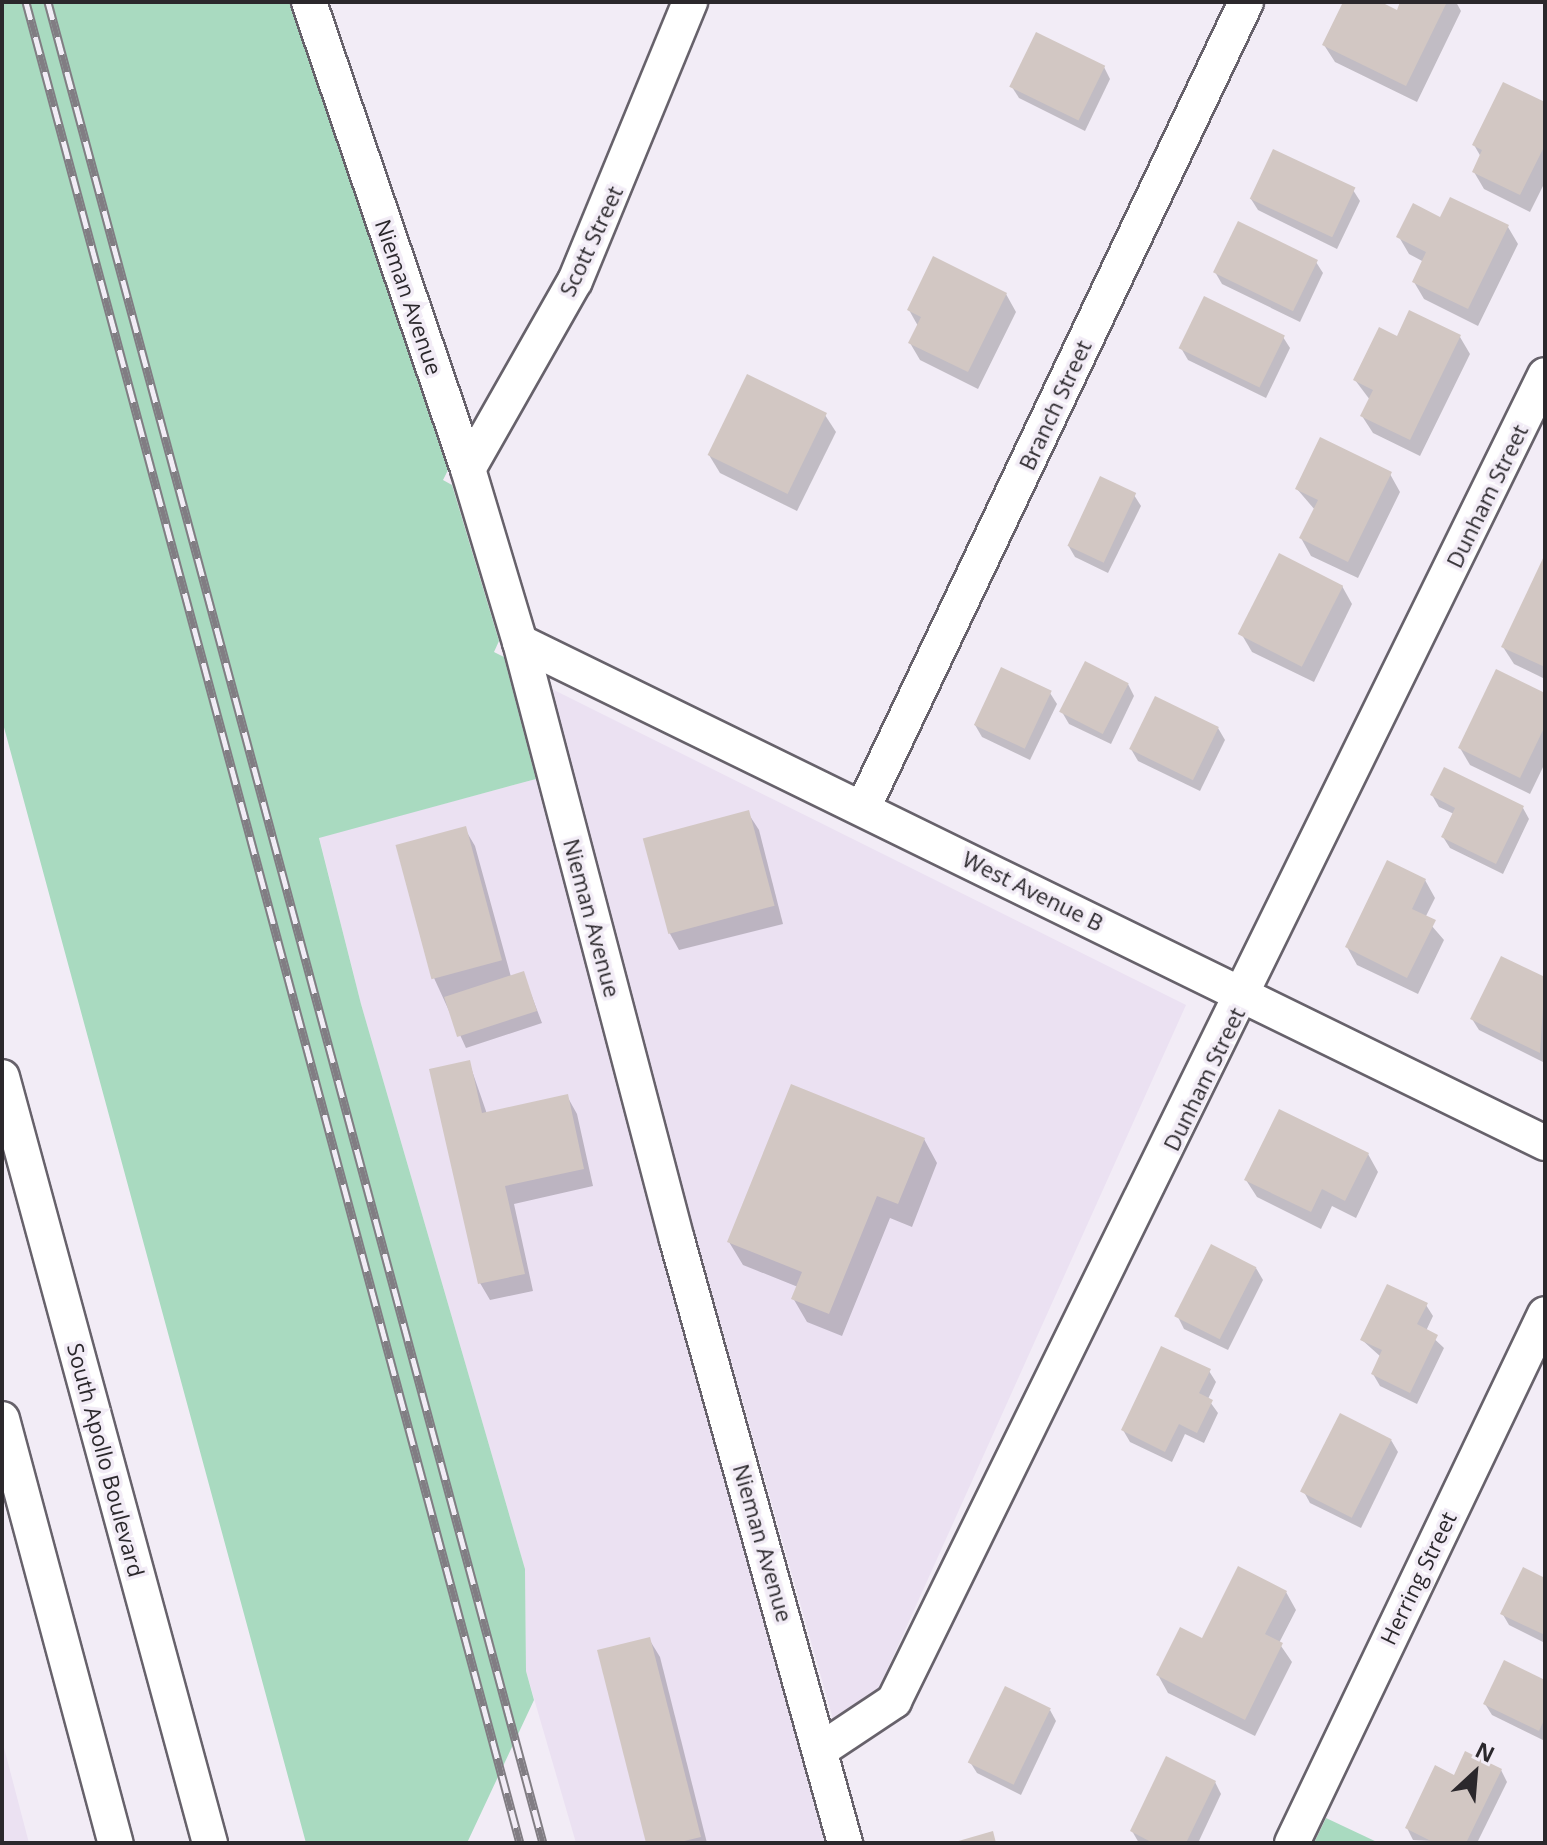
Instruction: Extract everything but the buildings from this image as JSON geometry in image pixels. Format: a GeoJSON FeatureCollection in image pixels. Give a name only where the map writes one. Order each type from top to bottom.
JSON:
{"type":"FeatureCollection","features":[{"type":"Feature","properties":{"kind":"street","name":"Nieman Avenue"},"geometry":{"type":"LineString","coordinates":[[309,2],[468,469],[520,642],[677,1240],[822,1749],[845,1843]]}},
{"type":"Feature","properties":{"kind":"street","name":"Scott Street"},"geometry":{"type":"LineString","coordinates":[[468,469],[575,281],[608,208],[690,2]]}},
{"type":"Feature","properties":{"kind":"street","name":"Branch Street"},"geometry":{"type":"LineString","coordinates":[[863,808],[1246,2]]}},
{"type":"Feature","properties":{"kind":"street","name":"Dunham Street"},"geometry":{"type":"LineString","coordinates":[[822,1749],[894,1701],[1245,995],[1545,375]]}},
{"type":"Feature","properties":{"kind":"street","name":"West Avenue B"},"geometry":{"type":"LineString","coordinates":[[520,642],[1545,1143]]}},
{"type":"Feature","properties":{"kind":"street","name":"South Apollo Boulevard"},"geometry":{"type":"LineString","coordinates":[[2,1077],[210,1843]]}},
{"type":"Feature","properties":{"kind":"street","name":"Herring Street"},"geometry":{"type":"LineString","coordinates":[[1292,1843],[1545,1314]]}},
{"type":"Feature","properties":{"kind":"street"},"geometry":{"type":"LineString","coordinates":[[2,1419],[116,1843]]}},
{"type":"Feature","properties":{"kind":"shaded area"},"geometry":{"type":"Polygon","coordinates":[[[552,689],[1186,1005],[879,1688],[833,1719],[695,1233],[552,689]]]}},
{"type":"Feature","properties":{"kind":"shaded area"},"geometry":{"type":"Polygon","coordinates":[[[536,779],[659,1247],[825,1843],[576,1843],[526,1671],[525,1569],[361,1004],[319,837],[536,779]]]}},
{"type":"Feature","properties":{"kind":"shaded area"},"geometry":{"type":"Polygon","coordinates":[[[2,1740],[29,1843],[2,1843],[2,1740]]]}},
{"type":"Feature","properties":{"kind":"green space"},"geometry":{"type":"Polygon","coordinates":[[[2,2],[289,2],[448,470],[443,480],[452,485],[499,641],[494,652],[504,657],[536,779],[319,838],[361,1004],[525,1569],[526,1671],[534,1700],[467,1843],[306,1843],[2,720],[2,2]]]}},
{"type":"Feature","properties":{"kind":"green space"},"geometry":{"type":"Polygon","coordinates":[[[1326,1818],[1379,1843],[1314,1843],[1326,1818]]]}},
{"type":"Feature","properties":{"kind":"railway"},"geometry":{"type":"LineString","coordinates":[[26,2],[520,1843]]}},
{"type":"Feature","properties":{"kind":"railway"},"geometry":{"type":"LineString","coordinates":[[48,2],[543,1843]]}}]}
